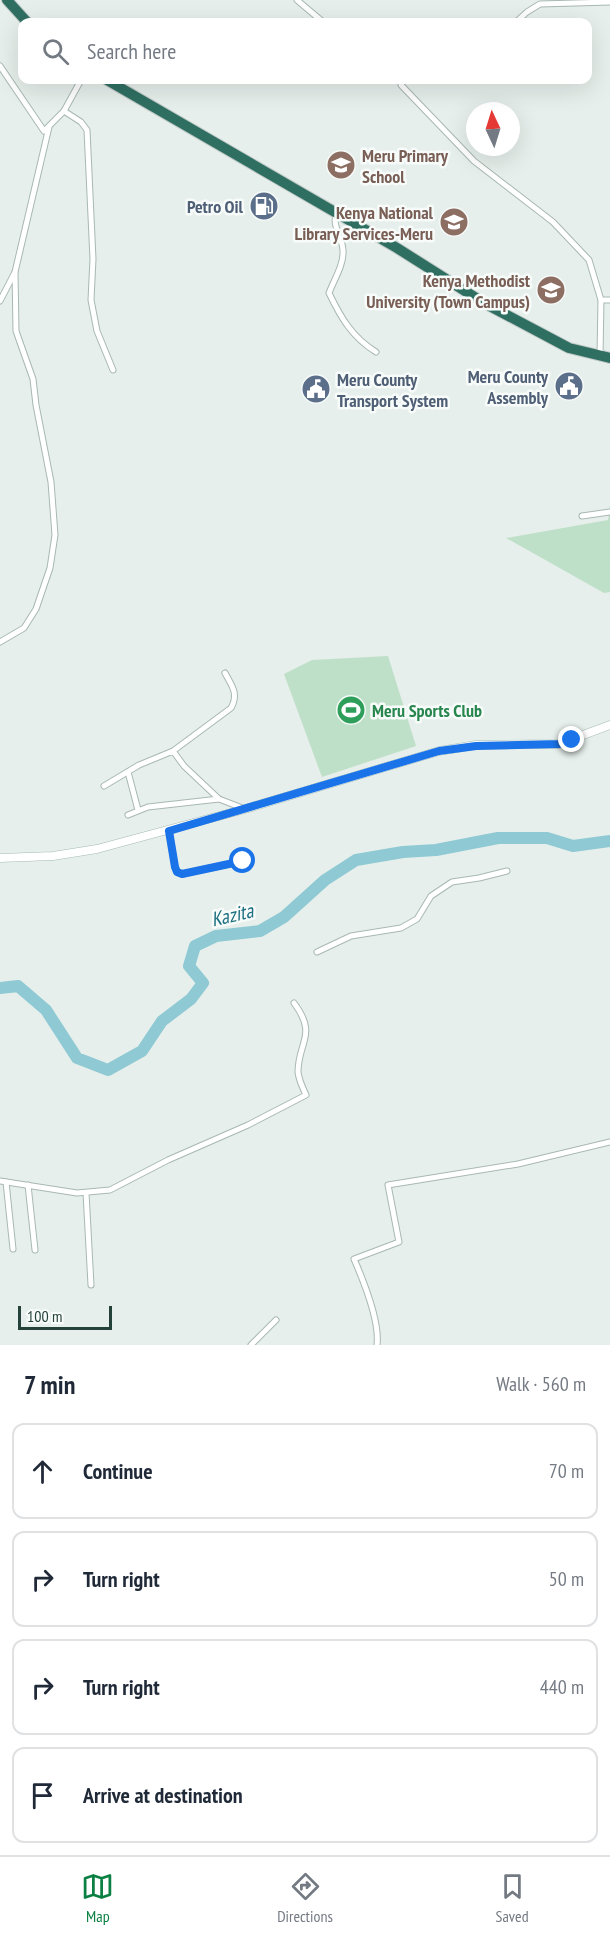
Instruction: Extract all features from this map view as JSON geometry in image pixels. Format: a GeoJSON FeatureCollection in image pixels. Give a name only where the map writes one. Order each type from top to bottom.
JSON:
{"type":"FeatureCollection","features":[{"type":"Feature","properties":{"kind":"highway"},"geometry":{"type":"LineString","coordinates":[[6,0],[23,18]]}},
{"type":"Feature","properties":{"kind":"highway"},"geometry":{"type":"LineString","coordinates":[[114,84],[397,248],[484,303],[568,348],[605,358]]}},
{"type":"Feature","properties":{"kind":"street"},"geometry":{"type":"LineString","coordinates":[[297,0],[317,18]]}},
{"type":"Feature","properties":{"kind":"street"},"geometry":{"type":"LineString","coordinates":[[520,18],[540,4],[610,2]]}},
{"type":"Feature","properties":{"kind":"street"},"geometry":{"type":"LineString","coordinates":[[0,66],[46,129]]}},
{"type":"Feature","properties":{"kind":"street"},"geometry":{"type":"LineString","coordinates":[[0,642],[24,628],[36,609],[50,568],[55,535],[51,482],[33,379],[16,331],[15,272],[46,129],[64,111],[79,84]]}},
{"type":"Feature","properties":{"kind":"street"},"geometry":{"type":"LineString","coordinates":[[404,84],[474,160],[553,222],[589,260],[601,300],[605,358]]}},
{"type":"Feature","properties":{"kind":"street"},"geometry":{"type":"LineString","coordinates":[[64,111],[81,122],[87,130],[93,259],[91,300],[97,331],[113,369]]}},
{"type":"Feature","properties":{"kind":"street"},"geometry":{"type":"LineString","coordinates":[[336,214],[335,225],[344,248],[343,257],[329,292],[341,318],[352,333],[364,345],[376,352]]}},
{"type":"Feature","properties":{"kind":"street"},"geometry":{"type":"LineString","coordinates":[[0,301],[15,272]]}},
{"type":"Feature","properties":{"kind":"street"},"geometry":{"type":"LineString","coordinates":[[601,300],[610,300]]}},
{"type":"Feature","properties":{"kind":"street"},"geometry":{"type":"LineString","coordinates":[[582,516],[610,512]]}},
{"type":"Feature","properties":{"kind":"street"},"geometry":{"type":"LineString","coordinates":[[104,786],[128,771],[173,751],[231,708],[236,697],[225,673]]}},
{"type":"Feature","properties":{"kind":"street"},"geometry":{"type":"LineString","coordinates":[[0,858],[32,858],[78,853],[169,831],[439,751],[476,746],[559,744],[610,725]]}},
{"type":"Feature","properties":{"kind":"street"},"geometry":{"type":"LineString","coordinates":[[173,751],[184,766],[219,799],[245,809]]}},
{"type":"Feature","properties":{"kind":"street"},"geometry":{"type":"LineString","coordinates":[[128,771],[138,810]]}},
{"type":"Feature","properties":{"kind":"street"},"geometry":{"type":"LineString","coordinates":[[128,815],[138,810],[170,804],[219,799]]}},
{"type":"Feature","properties":{"kind":"street"},"geometry":{"type":"LineString","coordinates":[[169,831],[177,872],[182,874],[243,861]]}},
{"type":"Feature","properties":{"kind":"street"},"geometry":{"type":"LineString","coordinates":[[317,952],[351,936],[401,928],[417,919],[434,893],[452,882],[507,871]]}},
{"type":"Feature","properties":{"kind":"street"},"geometry":{"type":"LineString","coordinates":[[14,1249],[3,1182],[86,1193],[110,1190],[306,1095],[298,1070],[307,1027],[294,1003]]}},
{"type":"Feature","properties":{"kind":"street"},"geometry":{"type":"LineString","coordinates":[[377,1345],[378,1336],[373,1317],[354,1259],[399,1242],[388,1185],[519,1164],[610,1142]]}},
{"type":"Feature","properties":{"kind":"street"},"geometry":{"type":"LineString","coordinates":[[28,1185],[35,1250]]}},
{"type":"Feature","properties":{"kind":"street"},"geometry":{"type":"LineString","coordinates":[[86,1193],[91,1285]]}},
{"type":"Feature","properties":{"kind":"street"},"geometry":{"type":"LineString","coordinates":[[251,1345],[276,1320]]}},
{"type":"Feature","properties":{"kind":"green space"},"geometry":{"type":"Polygon","coordinates":[[[610,504],[610,592],[604,593],[506,538],[608,520],[610,504]]]}},
{"type":"Feature","properties":{"kind":"green space","name":"Meru Sports Club"},"geometry":{"type":"Polygon","coordinates":[[[388,656],[416,746],[322,777],[284,674],[312,660],[388,656]]]}},
{"type":"Feature","properties":{"kind":"waterway","name":"Kazita"},"geometry":{"type":"LineString","coordinates":[[0,988],[18,986],[46,1010],[77,1058],[108,1070],[142,1051],[162,1021],[191,999],[203,983],[189,966],[195,946],[216,936],[260,931],[284,917],[325,880],[356,860],[403,852],[436,850],[498,838],[547,838],[573,846],[610,841]]}},
{"type":"Feature","properties":{"kind":"place","name":"Meru Primary School"},"geometry":{"type":"Point","coordinates":[341,165]}},
{"type":"Feature","properties":{"kind":"place","name":"Petro Oil"},"geometry":{"type":"Point","coordinates":[264,206]}},
{"type":"Feature","properties":{"kind":"place","name":"Kenya National Library Services-Meru"},"geometry":{"type":"Point","coordinates":[454,222]}},
{"type":"Feature","properties":{"kind":"place","name":"Kenya Methodist University (Town Campus)"},"geometry":{"type":"Point","coordinates":[551,290]}},
{"type":"Feature","properties":{"kind":"place","name":"Meru County Assembly"},"geometry":{"type":"Point","coordinates":[569,386]}},
{"type":"Feature","properties":{"kind":"place","name":"Meru County Transport System"},"geometry":{"type":"Point","coordinates":[316,389]}},
{"type":"Feature","properties":{"kind":"place","name":"Meru Sports Club"},"geometry":{"type":"Point","coordinates":[351,710]}},
{"type":"Feature","properties":{"kind":"route"},"geometry":{"type":"LineString","coordinates":[[243,861],[188,874],[177,872],[169,831],[439,751],[476,746],[551,745],[572,740]]}}]}
